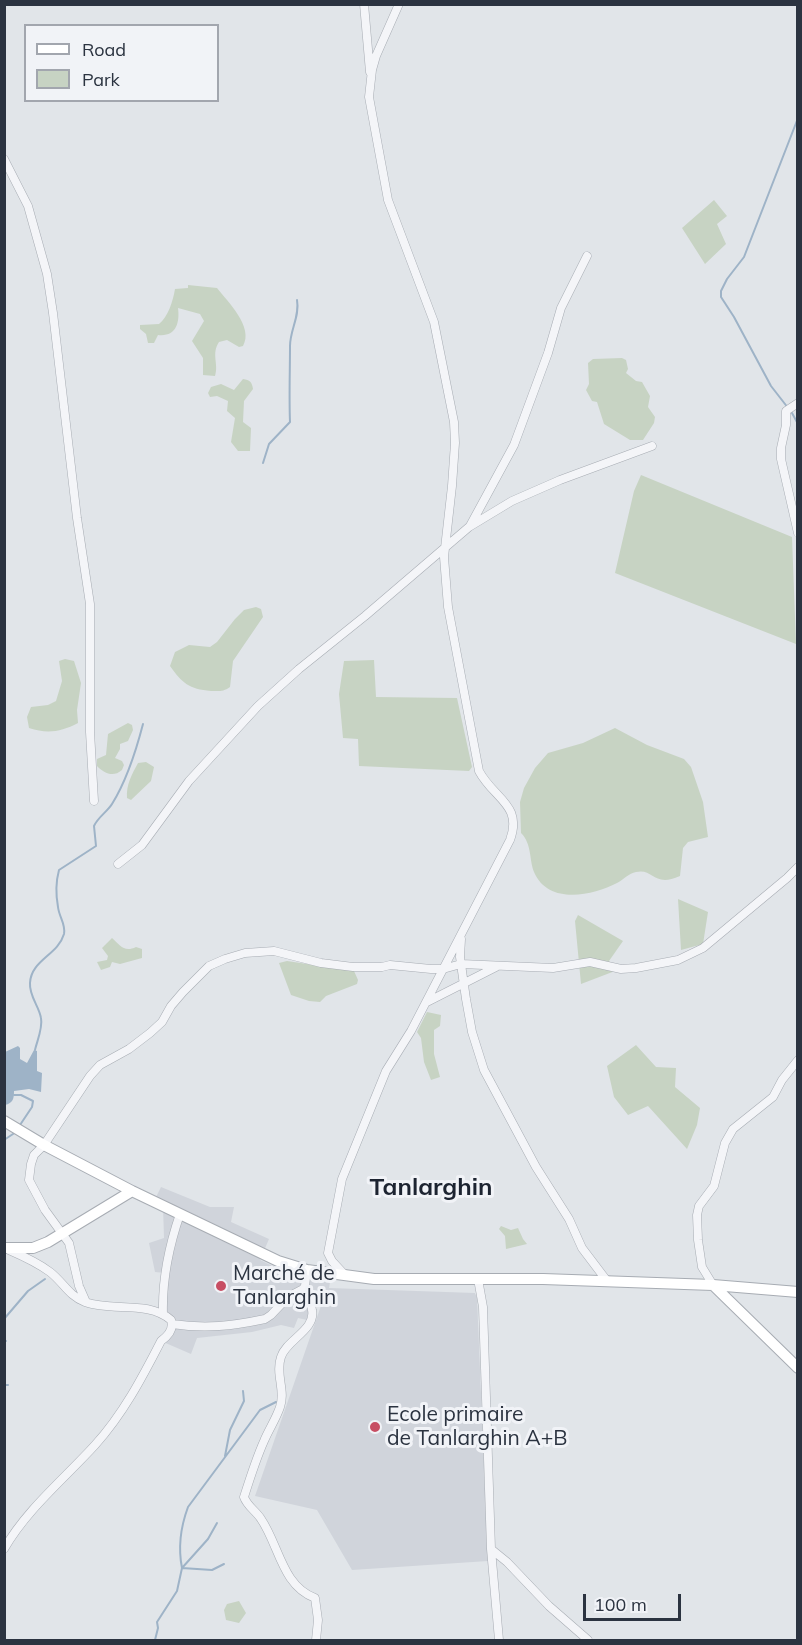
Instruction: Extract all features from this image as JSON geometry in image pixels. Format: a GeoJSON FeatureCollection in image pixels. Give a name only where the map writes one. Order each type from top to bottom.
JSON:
{"type":"FeatureCollection","features":[{"type":"Feature","properties":{"kind":"street"},"geometry":{"type":"LineString","coordinates":[[347,1277],[332,1262],[328,1252],[342,1179],[386,1071],[461,935],[510,840],[515,821],[513,813],[479,771],[448,607],[445,549],[452,486],[454,422],[434,322],[400,237],[386,192],[369,98],[370,77],[364,4]]}},
{"type":"Feature","properties":{"kind":"street"},"geometry":{"type":"LineString","coordinates":[[370,77],[376,56],[399,4]]}},
{"type":"Feature","properties":{"kind":"street"},"geometry":{"type":"LineString","coordinates":[[4,159],[28,206],[47,274],[53,314],[77,518],[90,604],[90,732],[94,801]]}},
{"type":"Feature","properties":{"kind":"street"},"geometry":{"type":"LineString","coordinates":[[470,527],[514,446],[548,353],[561,308],[587,256]]}},
{"type":"Feature","properties":{"kind":"street"},"geometry":{"type":"LineString","coordinates":[[798,403],[786,411],[786,425],[781,448],[781,459],[798,533]]}},
{"type":"Feature","properties":{"kind":"street"},"geometry":{"type":"LineString","coordinates":[[118,864],[142,846],[189,781],[258,706],[299,669],[470,527],[521,497],[652,446]]}},
{"type":"Feature","properties":{"kind":"street"},"geometry":{"type":"LineString","coordinates":[[86,1302],[79,1286],[69,1244],[45,1210],[29,1180],[34,1155],[44,1145],[90,1076],[100,1065],[129,1049],[150,1033],[162,1022],[171,1006],[209,966],[225,958],[258,951],[274,951],[321,963],[352,967],[390,965],[414,969],[443,969],[461,964],[553,968],[590,962],[621,969],[636,969],[678,960],[703,948],[798,867]]}},
{"type":"Feature","properties":{"kind":"street"},"geometry":{"type":"LineString","coordinates":[[461,935],[461,964],[472,1032],[484,1070],[536,1167],[569,1219],[582,1248],[607,1281]]}},
{"type":"Feature","properties":{"kind":"street"},"geometry":{"type":"LineString","coordinates":[[425,1003],[502,966]]}},
{"type":"Feature","properties":{"kind":"street"},"geometry":{"type":"LineString","coordinates":[[798,1060],[782,1080],[773,1097],[733,1129],[725,1143],[714,1186],[699,1206],[697,1215],[702,1267],[712,1285],[798,1368]]}},
{"type":"Feature","properties":{"kind":"street"},"geometry":{"type":"LineString","coordinates":[[4,1121],[44,1145],[132,1191],[278,1261],[307,1270],[374,1279],[607,1281],[712,1285],[798,1292]]}},
{"type":"Feature","properties":{"kind":"street"},"geometry":{"type":"LineString","coordinates":[[4,1248],[33,1248],[48,1242],[132,1191]]}},
{"type":"Feature","properties":{"kind":"street"},"geometry":{"type":"LineString","coordinates":[[163,1314],[165,1273],[172,1236],[180,1214]]}},
{"type":"Feature","properties":{"kind":"street"},"geometry":{"type":"LineString","coordinates":[[4,1248],[28,1258],[49,1271],[67,1291],[86,1302],[163,1314],[171,1320],[172,1324],[168,1335],[162,1341],[122,1412],[96,1444],[28,1516],[4,1549]]}},
{"type":"Feature","properties":{"kind":"street"},"geometry":{"type":"LineString","coordinates":[[172,1324],[215,1328],[265,1319],[271,1316],[288,1297],[303,1289],[307,1270]]}},
{"type":"Feature","properties":{"kind":"street"},"geometry":{"type":"LineString","coordinates":[[478,1279],[483,1306],[491,1549],[499,1641]]}},
{"type":"Feature","properties":{"kind":"street"},"geometry":{"type":"LineString","coordinates":[[303,1289],[312,1307],[312,1319],[308,1326],[291,1341],[280,1358],[281,1406],[264,1442],[244,1497],[262,1520],[285,1569],[300,1592],[315,1598],[318,1620],[316,1641]]}},
{"type":"Feature","properties":{"kind":"street"},"geometry":{"type":"LineString","coordinates":[[491,1549],[588,1641]]}},
{"type":"Feature","properties":{"kind":"shaded area"},"geometry":{"type":"Polygon","coordinates":[[[161,1187],[210,1207],[234,1207],[231,1222],[269,1239],[260,1260],[285,1272],[330,1282],[329,1288],[475,1293],[488,1561],[352,1570],[317,1510],[255,1496],[324,1297],[311,1294],[307,1320],[298,1318],[294,1328],[281,1325],[252,1332],[197,1338],[191,1354],[161,1341],[172,1324],[166,1315],[165,1273],[155,1272],[149,1243],[164,1238],[163,1206],[154,1201],[161,1187]]]}},
{"type":"Feature","properties":{"kind":"green space"},"geometry":{"type":"Polygon","coordinates":[[[714,200],[727,216],[717,224],[726,244],[705,264],[682,228],[714,200]]]}},
{"type":"Feature","properties":{"kind":"green space"},"geometry":{"type":"Polygon","coordinates":[[[188,285],[217,288],[243,323],[245,339],[243,346],[239,347],[227,340],[219,342],[216,351],[215,376],[203,375],[203,358],[192,341],[204,321],[200,314],[178,308],[176,328],[169,334],[158,335],[154,343],[148,343],[146,334],[140,329],[140,325],[159,324],[170,308],[175,289],[188,288],[188,285]]]}},
{"type":"Feature","properties":{"kind":"green space"},"geometry":{"type":"Polygon","coordinates":[[[622,358],[626,360],[628,369],[626,373],[636,381],[642,382],[650,396],[648,407],[655,417],[654,423],[643,440],[630,440],[604,424],[597,402],[592,401],[586,390],[589,384],[588,363],[593,359],[622,358]]]}},
{"type":"Feature","properties":{"kind":"green space"},"geometry":{"type":"Polygon","coordinates":[[[243,379],[250,382],[253,389],[244,401],[243,422],[251,428],[250,451],[238,451],[231,442],[235,418],[227,411],[228,401],[217,396],[210,397],[208,393],[211,387],[221,384],[234,390],[243,379]]]}},
{"type":"Feature","properties":{"kind":"green space"},"geometry":{"type":"Polygon","coordinates":[[[641,475],[792,537],[796,644],[615,573],[634,491],[641,475]]]}},
{"type":"Feature","properties":{"kind":"green space"},"geometry":{"type":"Polygon","coordinates":[[[256,607],[261,609],[263,617],[233,661],[230,687],[221,691],[203,690],[192,687],[178,677],[170,666],[175,652],[189,645],[210,647],[244,610],[256,607]]]}},
{"type":"Feature","properties":{"kind":"green space"},"geometry":{"type":"Polygon","coordinates":[[[65,659],[74,661],[81,683],[77,710],[78,723],[54,731],[29,728],[27,717],[31,707],[48,705],[56,701],[62,681],[59,661],[65,659]]]}},
{"type":"Feature","properties":{"kind":"green space"},"geometry":{"type":"Polygon","coordinates":[[[374,660],[376,697],[457,698],[472,767],[469,771],[359,766],[358,739],[343,738],[339,694],[344,661],[374,660]]]}},
{"type":"Feature","properties":{"kind":"green space"},"geometry":{"type":"Polygon","coordinates":[[[128,723],[132,725],[133,730],[128,741],[120,744],[115,758],[122,761],[124,765],[122,770],[115,774],[106,772],[97,766],[97,759],[106,755],[108,734],[128,723]]]}},
{"type":"Feature","properties":{"kind":"green space"},"geometry":{"type":"Polygon","coordinates":[[[615,728],[647,745],[684,759],[691,767],[703,802],[708,837],[688,842],[683,848],[680,876],[671,879],[659,879],[647,873],[636,872],[607,888],[583,894],[571,895],[549,889],[534,872],[529,847],[521,833],[520,802],[524,788],[535,768],[548,753],[583,743],[615,728]]]}},
{"type":"Feature","properties":{"kind":"green space"},"geometry":{"type":"Polygon","coordinates":[[[146,762],[154,767],[151,781],[131,800],[127,798],[130,780],[138,763],[146,762]]]}},
{"type":"Feature","properties":{"kind":"green space"},"geometry":{"type":"Polygon","coordinates":[[[678,899],[708,912],[703,944],[681,950],[678,899]]]}},
{"type":"Feature","properties":{"kind":"green space"},"geometry":{"type":"Polygon","coordinates":[[[578,915],[623,941],[609,961],[615,971],[581,984],[575,921],[578,915]]]}},
{"type":"Feature","properties":{"kind":"green space"},"geometry":{"type":"Polygon","coordinates":[[[112,938],[125,949],[136,947],[142,949],[142,958],[120,964],[112,962],[110,967],[101,970],[97,962],[107,960],[108,956],[102,948],[112,938]]]}},
{"type":"Feature","properties":{"kind":"green space"},"geometry":{"type":"Polygon","coordinates":[[[287,961],[354,971],[358,980],[357,984],[326,996],[320,1002],[309,1001],[291,995],[279,963],[287,961]]]}},
{"type":"Feature","properties":{"kind":"green space"},"geometry":{"type":"Polygon","coordinates":[[[427,1012],[441,1015],[440,1026],[434,1030],[434,1054],[440,1077],[431,1080],[424,1062],[421,1038],[417,1032],[427,1012]]]}},
{"type":"Feature","properties":{"kind":"green space"},"geometry":{"type":"Polygon","coordinates":[[[636,1045],[656,1067],[676,1068],[675,1087],[700,1108],[697,1125],[687,1149],[648,1106],[628,1115],[614,1097],[607,1066],[636,1045]]]}},
{"type":"Feature","properties":{"kind":"green space"},"geometry":{"type":"Polygon","coordinates":[[[501,1226],[511,1230],[518,1228],[527,1244],[506,1249],[505,1236],[499,1229],[501,1226]]]}},
{"type":"Feature","properties":{"kind":"green space"},"geometry":{"type":"Polygon","coordinates":[[[239,1601],[246,1613],[239,1623],[226,1620],[224,1610],[227,1604],[239,1601]]]}},
{"type":"Feature","properties":{"kind":"water"},"geometry":{"type":"Polygon","coordinates":[[[18,1046],[20,1059],[27,1063],[34,1050],[37,1051],[37,1071],[42,1073],[41,1092],[29,1089],[14,1091],[12,1100],[5,1105],[5,1052],[18,1046]]]}},
{"type":"Feature","properties":{"kind":"waterway"},"geometry":{"type":"LineString","coordinates":[[798,118],[744,257],[721,291],[721,297],[771,386],[798,424]]}},
{"type":"Feature","properties":{"kind":"waterway"},"geometry":{"type":"LineString","coordinates":[[263,463],[269,444],[290,422],[290,346],[298,306],[297,300]]}},
{"type":"Feature","properties":{"kind":"waterway"},"geometry":{"type":"LineString","coordinates":[[35,1050],[41,1022],[30,983],[35,969],[61,941],[64,934],[57,898],[59,870],[96,846],[94,826],[112,804],[122,785],[143,724]]}},
{"type":"Feature","properties":{"kind":"waterway"},"geometry":{"type":"LineString","coordinates":[[14,1095],[21,1095],[33,1101],[32,1107],[20,1125]]}},
{"type":"Feature","properties":{"kind":"waterway"},"geometry":{"type":"LineString","coordinates":[[4,1140],[16,1132]]}},
{"type":"Feature","properties":{"kind":"waterway"},"geometry":{"type":"LineString","coordinates":[[4,1319],[28,1291],[45,1279]]}},
{"type":"Feature","properties":{"kind":"waterway"},"geometry":{"type":"LineString","coordinates":[[225,1456],[230,1430],[244,1401],[243,1391]]}},
{"type":"Feature","properties":{"kind":"waterway"},"geometry":{"type":"LineString","coordinates":[[224,1564],[212,1570],[182,1568],[180,1545],[188,1507],[260,1410],[276,1402]]}},
{"type":"Feature","properties":{"kind":"waterway"},"geometry":{"type":"LineString","coordinates":[[155,1640],[157,1622],[177,1591],[182,1568],[208,1539],[217,1523]]}},
{"type":"Feature","properties":{"kind":"place","name":"Marché de Tanlarghin"},"geometry":{"type":"Point","coordinates":[221,1286]}},
{"type":"Feature","properties":{"kind":"place","name":"Ecole primaire de Tanlarghin A+B"},"geometry":{"type":"Point","coordinates":[375,1427]}},
{"type":"Feature","properties":{"kind":"district","name":"Tanlarghin"},"geometry":{"type":"Point","coordinates":[431,1188]}}]}
